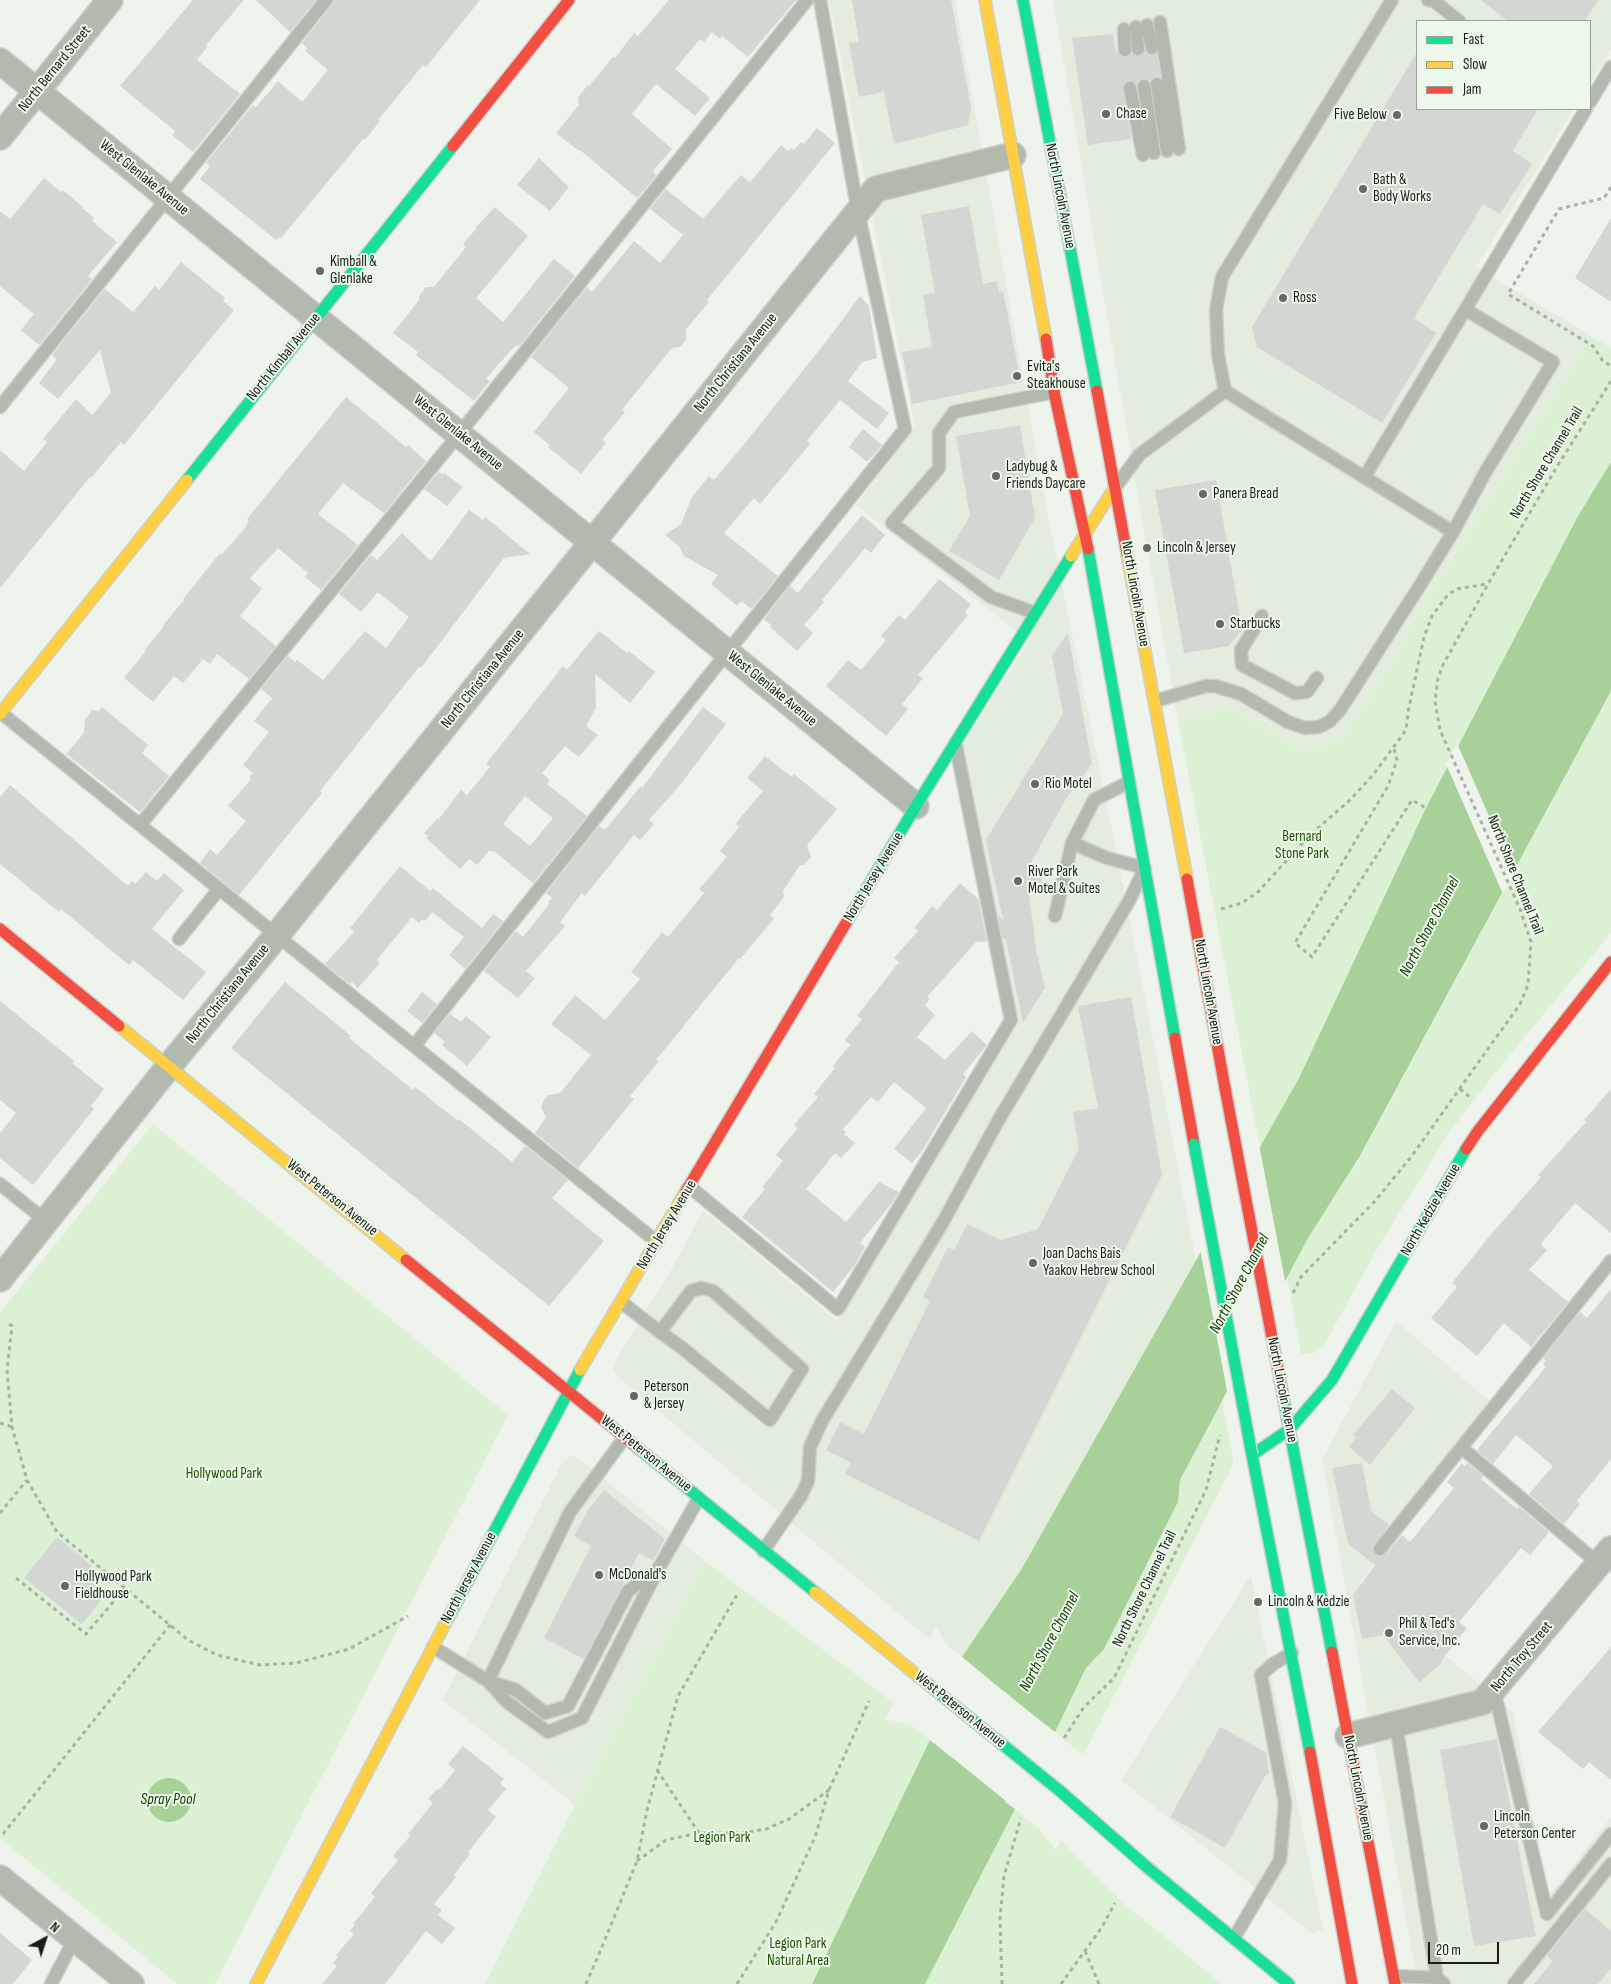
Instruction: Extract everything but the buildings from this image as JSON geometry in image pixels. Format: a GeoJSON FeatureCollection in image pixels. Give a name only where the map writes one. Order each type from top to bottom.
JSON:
{"type":"FeatureCollection","features":[{"type":"Feature","properties":{"kind":"main road","name":"North Kimball Avenue"},"geometry":{"type":"LineString","coordinates":[[0,713],[569,0]]}},
{"type":"Feature","properties":{"kind":"main road"},"geometry":{"type":"LineString","coordinates":[[985,0],[1036,280],[1054,392],[1085,534],[1194,1144],[1252,1455],[1292,1653],[1352,1984]]}},
{"type":"Feature","properties":{"kind":"main road","name":"North Lincoln Avenue"},"geometry":{"type":"LineString","coordinates":[[1023,0],[1116,487],[1225,1088],[1394,1980]]}},
{"type":"Feature","properties":{"kind":"main road","name":"North Jersey Avenue"},"geometry":{"type":"LineString","coordinates":[[256,1984],[568,1390],[916,806],[956,744],[1035,613],[1116,487]]}},
{"type":"Feature","properties":{"kind":"main road","name":"West Peterson Avenue"},"geometry":{"type":"LineString","coordinates":[[0,928],[1060,1791],[1289,1984]]}},
{"type":"Feature","properties":{"kind":"main road","name":"North Kedzie Avenue"},"geometry":{"type":"LineString","coordinates":[[1252,1455],[1290,1429],[1332,1380],[1478,1131],[1611,962]]}},
{"type":"Feature","properties":{"kind":"street","name":"North Bernard Street"},"geometry":{"type":"LineString","coordinates":[[0,137],[110,0]]}},
{"type":"Feature","properties":{"kind":"street","name":"West Glenlake Avenue"},"geometry":{"type":"LineString","coordinates":[[0,61],[916,806]]}},
{"type":"Feature","properties":{"kind":"street","name":"North Christiana Avenue"},"geometry":{"type":"LineString","coordinates":[[0,1279],[876,190],[1013,155]]}},
{"type":"Feature","properties":{"kind":"street","name":"North Troy Street"},"geometry":{"type":"LineString","coordinates":[[1348,1736],[1483,1702],[1605,1557]]}},
{"type":"Feature","properties":{"kind":"street"},"geometry":{"type":"LineString","coordinates":[[0,1878],[131,1984]]}},
{"type":"Feature","properties":{"kind":"lane"},"geometry":{"type":"LineString","coordinates":[[0,407],[326,0]]}},
{"type":"Feature","properties":{"kind":"lane"},"geometry":{"type":"LineString","coordinates":[[140,825],[459,434],[807,0]]}},
{"type":"Feature","properties":{"kind":"lane"},"geometry":{"type":"LineString","coordinates":[[414,1046],[905,428],[858,212],[820,0]]}},
{"type":"Feature","properties":{"kind":"lane"},"geometry":{"type":"LineString","coordinates":[[1392,0],[1222,276],[1216,310],[1218,354],[1225,391],[1453,532]]}},
{"type":"Feature","properties":{"kind":"lane"},"geometry":{"type":"LineString","coordinates":[[1428,0],[1434,1],[1458,20]]}},
{"type":"Feature","properties":{"kind":"lane"},"geometry":{"type":"LineString","coordinates":[[1160,22],[1160,152]]}},
{"type":"Feature","properties":{"kind":"lane"},"geometry":{"type":"LineString","coordinates":[[1131,50],[1136,27],[1152,48]]}},
{"type":"Feature","properties":{"kind":"lane"},"geometry":{"type":"LineString","coordinates":[[1591,100],[1611,67]]}},
{"type":"Feature","properties":{"kind":"lane"},"geometry":{"type":"LineString","coordinates":[[1157,84],[1160,152]]}},
{"type":"Feature","properties":{"kind":"lane"},"geometry":{"type":"LineString","coordinates":[[1144,86],[1160,152]]}},
{"type":"Feature","properties":{"kind":"lane"},"geometry":{"type":"LineString","coordinates":[[1130,88],[1160,152]]}},
{"type":"Feature","properties":{"kind":"lane"},"geometry":{"type":"LineString","coordinates":[[1365,476],[1585,110]]}},
{"type":"Feature","properties":{"kind":"lane"},"geometry":{"type":"LineString","coordinates":[[1155,702],[1206,686],[1215,686],[1241,694],[1288,722],[1305,728],[1319,727],[1330,721],[1350,696],[1453,532],[1486,472],[1553,362],[1466,310]]}},
{"type":"Feature","properties":{"kind":"lane"},"geometry":{"type":"LineString","coordinates":[[1116,487],[1139,455],[1225,391]]}},
{"type":"Feature","properties":{"kind":"lane"},"geometry":{"type":"LineString","coordinates":[[1035,613],[991,597],[892,523],[940,468],[939,432],[954,412],[1054,392]]}},
{"type":"Feature","properties":{"kind":"lane"},"geometry":{"type":"LineString","coordinates":[[1262,616],[1241,650],[1242,665],[1295,694],[1308,692],[1317,678]]}},
{"type":"Feature","properties":{"kind":"lane"},"geometry":{"type":"LineString","coordinates":[[0,713],[657,1242]]}},
{"type":"Feature","properties":{"kind":"lane"},"geometry":{"type":"LineString","coordinates":[[690,1187],[838,1309],[1011,1020],[956,744]]}},
{"type":"Feature","properties":{"kind":"lane"},"geometry":{"type":"LineString","coordinates":[[1056,916],[1072,843],[1094,800],[1129,782]]}},
{"type":"Feature","properties":{"kind":"lane"},"geometry":{"type":"LineString","coordinates":[[763,1551],[801,1496],[808,1481],[810,1447],[822,1421],[944,1222],[998,1121],[1122,913],[1145,868],[1107,858],[1072,843]]}},
{"type":"Feature","properties":{"kind":"lane"},"geometry":{"type":"LineString","coordinates":[[179,939],[220,889]]}},
{"type":"Feature","properties":{"kind":"lane"},"geometry":{"type":"LineString","coordinates":[[0,1184],[46,1221]]}},
{"type":"Feature","properties":{"kind":"lane"},"geometry":{"type":"LineString","coordinates":[[1380,1549],[1611,1261]]}},
{"type":"Feature","properties":{"kind":"lane"},"geometry":{"type":"LineString","coordinates":[[621,1302],[770,1420],[802,1369],[713,1291],[700,1288],[691,1291],[660,1332]]}},
{"type":"Feature","properties":{"kind":"lane"},"geometry":{"type":"LineString","coordinates":[[488,1681],[570,1512],[625,1437]]}},
{"type":"Feature","properties":{"kind":"lane"},"geometry":{"type":"LineString","coordinates":[[1462,1448],[1605,1557]]}},
{"type":"Feature","properties":{"kind":"lane"},"geometry":{"type":"LineString","coordinates":[[488,1681],[506,1702],[548,1732],[582,1718],[657,1571],[699,1498]]}},
{"type":"Feature","properties":{"kind":"lane"},"geometry":{"type":"LineString","coordinates":[[433,1647],[488,1681],[516,1690],[545,1713],[568,1706],[628,1591],[657,1571]]}},
{"type":"Feature","properties":{"kind":"lane"},"geometry":{"type":"LineString","coordinates":[[1234,1938],[1280,1860],[1285,1803],[1261,1675],[1273,1664],[1292,1653]]}},
{"type":"Feature","properties":{"kind":"lane"},"geometry":{"type":"LineString","coordinates":[[1494,1690],[1547,1914],[1611,1834]]}},
{"type":"Feature","properties":{"kind":"lane"},"geometry":{"type":"LineString","coordinates":[[1394,1980],[1441,1981],[1396,1724]]}},
{"type":"Feature","properties":{"kind":"lane"},"geometry":{"type":"LineString","coordinates":[[1514,1984],[1605,1879],[1611,1864]]}},
{"type":"Feature","properties":{"kind":"lane"},"geometry":{"type":"LineString","coordinates":[[51,1984],[75,1938]]}},
{"type":"Feature","properties":{"kind":"path"},"geometry":{"type":"LineString","coordinates":[[1611,187],[1604,198],[1560,208],[1508,294],[1593,346],[1602,360],[1611,366]]}},
{"type":"Feature","properties":{"kind":"path","name":"North Shore Channel Trail"},"geometry":{"type":"LineString","coordinates":[[1293,1293],[1301,1277],[1375,1201],[1411,1157],[1520,1004],[1528,986],[1531,942],[1520,909],[1440,730],[1435,701],[1438,678],[1443,665],[1488,584],[1558,465],[1611,381]]}},
{"type":"Feature","properties":{"kind":"path"},"geometry":{"type":"LineString","coordinates":[[1220,909],[1242,903],[1258,892],[1309,836],[1350,800],[1394,748],[1406,730],[1424,637],[1432,616],[1443,600],[1456,589],[1488,584]]}},
{"type":"Feature","properties":{"kind":"path"},"geometry":{"type":"LineString","coordinates":[[1394,748],[1397,760],[1388,786],[1295,943],[1312,957],[1412,800],[1426,808]]}},
{"type":"Feature","properties":{"kind":"path"},"geometry":{"type":"LineString","coordinates":[[9,1324],[12,1326],[7,1370],[12,1427],[27,1480],[58,1532],[188,1640],[216,1655],[260,1665],[296,1664],[349,1649],[408,1616]]}},
{"type":"Feature","properties":{"kind":"path"},"geometry":{"type":"LineString","coordinates":[[0,1424],[12,1427]]}},
{"type":"Feature","properties":{"kind":"path","name":"North Shore Channel Trail"},"geometry":{"type":"LineString","coordinates":[[1064,1738],[1084,1707],[1114,1678],[1206,1490],[1220,1435]]}},
{"type":"Feature","properties":{"kind":"path"},"geometry":{"type":"LineString","coordinates":[[0,1513],[27,1480]]}},
{"type":"Feature","properties":{"kind":"path"},"geometry":{"type":"LineString","coordinates":[[16,1578],[86,1634],[125,1588]]}},
{"type":"Feature","properties":{"kind":"path"},"geometry":{"type":"LineString","coordinates":[[586,1984],[637,1861],[647,1810],[678,1696],[738,1593]]}},
{"type":"Feature","properties":{"kind":"path"},"geometry":{"type":"LineString","coordinates":[[3,1834],[170,1625]]}},
{"type":"Feature","properties":{"kind":"path"},"geometry":{"type":"LineString","coordinates":[[736,1984],[776,1922],[815,1837],[830,1790],[869,1701]]}},
{"type":"Feature","properties":{"kind":"path"},"geometry":{"type":"LineString","coordinates":[[658,1770],[699,1833]]}},
{"type":"Feature","properties":{"kind":"path"},"geometry":{"type":"LineString","coordinates":[[637,1861],[666,1840],[699,1833],[743,1833],[766,1829],[789,1819],[830,1790]]}},
{"type":"Feature","properties":{"kind":"path"},"geometry":{"type":"LineString","coordinates":[[1002,1984],[1000,1918],[1004,1876],[1021,1818]]}},
{"type":"Feature","properties":{"kind":"path"},"geometry":{"type":"LineString","coordinates":[[1061,1984],[1102,1927],[1115,1903]]}},
{"type":"Feature","properties":{"kind":"path"},"geometry":{"type":"LineString","coordinates":[[1085,1951],[1100,1984]]}},
{"type":"Feature","properties":{"kind":"shaded area","name":"Joan Dachs Bais Yaakov Hebrew School"},"geometry":{"type":"Polygon","coordinates":[[[829,0],[955,0],[1048,517],[1120,869],[1196,1261],[1021,1570],[962,1657],[947,1645],[936,1627],[929,1639],[618,1377],[613,1370],[616,1360],[674,1265],[703,1210],[837,1321],[1016,1027],[960,749],[1029,641],[856,505],[915,428],[829,0]]]}},
{"type":"Feature","properties":{"kind":"shaded area"},"geometry":{"type":"Polygon","coordinates":[[[1053,0],[1611,0],[1611,49],[1591,82],[1591,20],[1416,20],[1416,110],[1573,110],[1476,267],[1591,336],[1407,630],[1394,658],[1356,717],[1340,737],[1325,746],[1304,750],[1232,708],[1178,720],[1053,0]]]}},
{"type":"Feature","properties":{"kind":"shaded area"},"geometry":{"type":"Polygon","coordinates":[[[1396,1321],[1499,1409],[1359,1583],[1513,1712],[1548,1897],[1611,1817],[1611,1984],[1418,1984],[1322,1460],[1396,1321]]]}},
{"type":"Feature","properties":{"kind":"shaded area"},"geometry":{"type":"Polygon","coordinates":[[[572,1455],[581,1460],[705,1561],[575,1805],[443,1700],[562,1463],[572,1455]]]}},
{"type":"Feature","properties":{"kind":"shaded area"},"geometry":{"type":"Polygon","coordinates":[[[1251,1575],[1323,1930],[1312,1934],[1121,1780],[1251,1575]]]}},
{"type":"Feature","properties":{"kind":"green space","name":"Bernard Stone Park"},"geometry":{"type":"Polygon","coordinates":[[[1591,336],[1611,348],[1611,462],[1578,516],[1426,808],[1299,1078],[1260,1148],[1178,720],[1232,708],[1304,750],[1325,746],[1340,737],[1356,717],[1394,658],[1407,630],[1591,336]]]}},
{"type":"Feature","properties":{"kind":"green space"},"geometry":{"type":"Polygon","coordinates":[[[1611,691],[1611,933],[1491,1078],[1448,1134],[1379,1246],[1323,1347],[1314,1353],[1301,1354],[1287,1278],[1308,1238],[1361,1156],[1611,691]]]}},
{"type":"Feature","properties":{"kind":"green space","name":"Hollywood Park"},"geometry":{"type":"Polygon","coordinates":[[[153,1124],[508,1415],[215,1984],[177,1984],[0,1838],[0,1312],[153,1124]]]}},
{"type":"Feature","properties":{"kind":"green space"},"geometry":{"type":"Polygon","coordinates":[[[1222,1401],[1234,1463],[1084,1754],[1055,1732],[1086,1668],[1104,1649],[1178,1502],[1180,1480],[1222,1401]]]}},
{"type":"Feature","properties":{"kind":"green space","name":"Legion Park"},"geometry":{"type":"Polygon","coordinates":[[[705,1561],[894,1703],[885,1719],[911,1725],[930,1740],[812,1984],[485,1984],[575,1805],[705,1561]]]}},
{"type":"Feature","properties":{"kind":"green space"},"geometry":{"type":"Polygon","coordinates":[[[1015,1809],[1040,1830],[1056,1850],[1061,1840],[1122,1902],[1222,1984],[925,1984],[1015,1809]]]}},
{"type":"Feature","properties":{"kind":"water","name":"North Shore Channel"},"geometry":{"type":"Polygon","coordinates":[[[1611,462],[1611,691],[1360,1156],[1308,1238],[1180,1480],[1178,1502],[1104,1649],[1086,1668],[1055,1732],[1045,1725],[1005,1802],[1015,1809],[925,1984],[812,1984],[930,1740],[951,1757],[990,1680],[962,1657],[1021,1570],[1299,1078],[1426,808],[1578,516],[1611,462]]]}},
{"type":"Feature","properties":{"kind":"water","name":"Spray Pool"},"geometry":{"type":"Polygon","coordinates":[[[169,1778],[181,1782],[187,1788],[191,1800],[187,1812],[181,1818],[169,1822],[157,1818],[151,1812],[147,1800],[151,1788],[157,1782],[169,1778]]]}},
{"type":"Feature","properties":{"kind":"pier"},"geometry":{"type":"Polygon","coordinates":[[[1457,743],[1514,873],[1503,894],[1446,764],[1457,743]]]}},
{"type":"Feature","properties":{"kind":"pier"},"geometry":{"type":"Polygon","coordinates":[[[1259,1144],[1286,1286],[1228,1396],[1200,1249],[1259,1144]]]}},
{"type":"Feature","properties":{"kind":"pier"},"geometry":{"type":"Polygon","coordinates":[[[960,1656],[1057,1734],[1054,1735],[1046,1728],[1008,1801],[1017,1807],[1017,1810],[928,1738],[931,1738],[950,1754],[987,1681],[960,1659],[960,1656]]]}},
{"type":"Feature","properties":{"kind":"traffic: fast"},"geometry":{"type":"LineString","coordinates":[[1023,0],[1097,391]]}},
{"type":"Feature","properties":{"kind":"traffic: fast"},"geometry":{"type":"LineString","coordinates":[[187,480],[453,146]]}},
{"type":"Feature","properties":{"kind":"traffic: fast"},"geometry":{"type":"LineString","coordinates":[[1088,549],[1175,1038]]}},
{"type":"Feature","properties":{"kind":"traffic: fast"},"geometry":{"type":"LineString","coordinates":[[849,918],[1071,556]]}},
{"type":"Feature","properties":{"kind":"traffic: fast"},"geometry":{"type":"LineString","coordinates":[[1194,1144],[1252,1455]]}},
{"type":"Feature","properties":{"kind":"traffic: fast"},"geometry":{"type":"LineString","coordinates":[[1252,1455],[1290,1429],[1332,1380],[1466,1149]]}},
{"type":"Feature","properties":{"kind":"traffic: fast"},"geometry":{"type":"LineString","coordinates":[[445,1624],[580,1370]]}},
{"type":"Feature","properties":{"kind":"traffic: fast"},"geometry":{"type":"LineString","coordinates":[[1283,1396],[1332,1652]]}},
{"type":"Feature","properties":{"kind":"traffic: fast"},"geometry":{"type":"LineString","coordinates":[[638,1448],[815,1592]]}},
{"type":"Feature","properties":{"kind":"traffic: fast"},"geometry":{"type":"LineString","coordinates":[[1252,1455],[1310,1752]]}},
{"type":"Feature","properties":{"kind":"traffic: fast"},"geometry":{"type":"LineString","coordinates":[[929,1685],[1060,1791]]}},
{"type":"Feature","properties":{"kind":"traffic: fast"},"geometry":{"type":"LineString","coordinates":[[1060,1791],[1148,1868],[1289,1984]]}},
{"type":"Feature","properties":{"kind":"traffic: slow"},"geometry":{"type":"LineString","coordinates":[[985,0],[1046,339]]}},
{"type":"Feature","properties":{"kind":"traffic: slow"},"geometry":{"type":"LineString","coordinates":[[0,714],[187,480]]}},
{"type":"Feature","properties":{"kind":"traffic: slow"},"geometry":{"type":"LineString","coordinates":[[1071,556],[1115,487]]}},
{"type":"Feature","properties":{"kind":"traffic: slow"},"geometry":{"type":"LineString","coordinates":[[1127,554],[1187,879]]}},
{"type":"Feature","properties":{"kind":"traffic: slow"},"geometry":{"type":"LineString","coordinates":[[119,1026],[406,1260]]}},
{"type":"Feature","properties":{"kind":"traffic: slow"},"geometry":{"type":"LineString","coordinates":[[580,1370],[686,1191]]}},
{"type":"Feature","properties":{"kind":"traffic: slow"},"geometry":{"type":"LineString","coordinates":[[815,1592],[929,1685]]}},
{"type":"Feature","properties":{"kind":"traffic: slow"},"geometry":{"type":"LineString","coordinates":[[256,1984],[445,1624]]}},
{"type":"Feature","properties":{"kind":"traffic: jam"},"geometry":{"type":"LineString","coordinates":[[453,146],[569,0]]}},
{"type":"Feature","properties":{"kind":"traffic: jam"},"geometry":{"type":"LineString","coordinates":[[1046,339],[1054,392],[1088,549]]}},
{"type":"Feature","properties":{"kind":"traffic: jam"},"geometry":{"type":"LineString","coordinates":[[1097,391],[1127,554]]}},
{"type":"Feature","properties":{"kind":"traffic: jam"},"geometry":{"type":"LineString","coordinates":[[1187,879],[1225,1088]]}},
{"type":"Feature","properties":{"kind":"traffic: jam"},"geometry":{"type":"LineString","coordinates":[[686,1191],[849,918]]}},
{"type":"Feature","properties":{"kind":"traffic: jam"},"geometry":{"type":"LineString","coordinates":[[0,929],[119,1026]]}},
{"type":"Feature","properties":{"kind":"traffic: jam"},"geometry":{"type":"LineString","coordinates":[[1466,1149],[1478,1131],[1611,962]]}},
{"type":"Feature","properties":{"kind":"traffic: jam"},"geometry":{"type":"LineString","coordinates":[[1175,1038],[1194,1144]]}},
{"type":"Feature","properties":{"kind":"traffic: jam"},"geometry":{"type":"LineString","coordinates":[[1225,1088],[1283,1396]]}},
{"type":"Feature","properties":{"kind":"traffic: jam"},"geometry":{"type":"LineString","coordinates":[[406,1260],[638,1448]]}},
{"type":"Feature","properties":{"kind":"traffic: jam"},"geometry":{"type":"LineString","coordinates":[[1332,1652],[1395,1984]]}},
{"type":"Feature","properties":{"kind":"traffic: jam"},"geometry":{"type":"LineString","coordinates":[[1310,1752],[1352,1984]]}},
{"type":"Feature","properties":{"kind":"place","name":"Chase"},"geometry":{"type":"Point","coordinates":[1106,114]}},
{"type":"Feature","properties":{"kind":"place","name":"Five Below"},"geometry":{"type":"Point","coordinates":[1397,115]}},
{"type":"Feature","properties":{"kind":"place","name":"Bath & Body Works"},"geometry":{"type":"Point","coordinates":[1363,189]}},
{"type":"Feature","properties":{"kind":"place","name":"Kimball & Glenlake"},"geometry":{"type":"Point","coordinates":[320,271]}},
{"type":"Feature","properties":{"kind":"place","name":"Ross"},"geometry":{"type":"Point","coordinates":[1283,298]}},
{"type":"Feature","properties":{"kind":"place","name":"Evita's Steakhouse"},"geometry":{"type":"Point","coordinates":[1017,376]}},
{"type":"Feature","properties":{"kind":"place","name":"Ladybug & Friends Daycare"},"geometry":{"type":"Point","coordinates":[996,476]}},
{"type":"Feature","properties":{"kind":"place","name":"Panera Bread"},"geometry":{"type":"Point","coordinates":[1203,494]}},
{"type":"Feature","properties":{"kind":"place","name":"Lincoln & Jersey"},"geometry":{"type":"Point","coordinates":[1147,548]}},
{"type":"Feature","properties":{"kind":"place","name":"Starbucks"},"geometry":{"type":"Point","coordinates":[1220,624]}},
{"type":"Feature","properties":{"kind":"place","name":"Rio Motel"},"geometry":{"type":"Point","coordinates":[1035,784]}},
{"type":"Feature","properties":{"kind":"place","name":"River Park Motel & Suites"},"geometry":{"type":"Point","coordinates":[1018,881]}},
{"type":"Feature","properties":{"kind":"place","name":"Joan Dachs Bais Yaakov Hebrew School"},"geometry":{"type":"Point","coordinates":[1033,1263]}},
{"type":"Feature","properties":{"kind":"place","name":"Peterson & Jersey"},"geometry":{"type":"Point","coordinates":[634,1396]}},
{"type":"Feature","properties":{"kind":"place","name":"McDonald's"},"geometry":{"type":"Point","coordinates":[599,1575]}},
{"type":"Feature","properties":{"kind":"place","name":"Hollywood Park Fieldhouse"},"geometry":{"type":"Point","coordinates":[65,1586]}},
{"type":"Feature","properties":{"kind":"place","name":"Lincoln & Kedzie"},"geometry":{"type":"Point","coordinates":[1258,1602]}},
{"type":"Feature","properties":{"kind":"place","name":"Phil & Ted's Service, Inc."},"geometry":{"type":"Point","coordinates":[1389,1633]}},
{"type":"Feature","properties":{"kind":"place","name":"Lincoln Peterson Center"},"geometry":{"type":"Point","coordinates":[1484,1826]}},
{"type":"Feature","properties":{"kind":"park label","name":"Legion Park Natural Area"},"geometry":{"type":"Point","coordinates":[798,1952]}}]}
